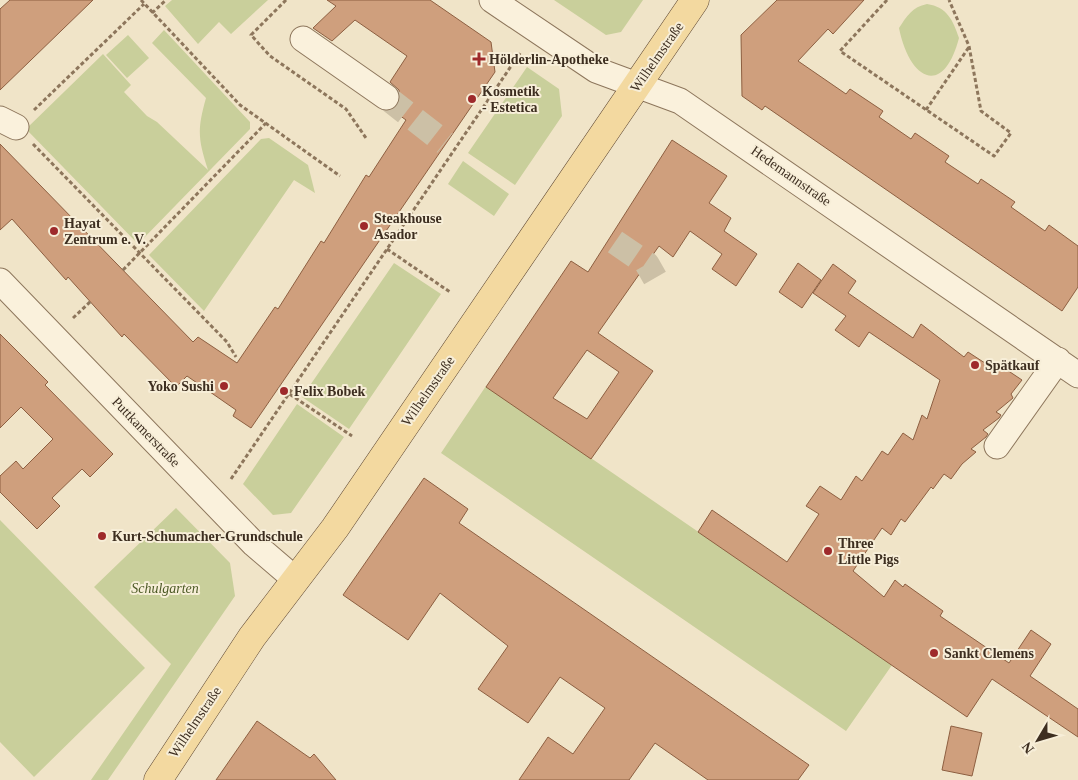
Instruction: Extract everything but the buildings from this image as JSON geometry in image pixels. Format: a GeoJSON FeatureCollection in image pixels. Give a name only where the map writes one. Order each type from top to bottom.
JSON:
{"type":"FeatureCollection","features":[{"type":"Feature","properties":{"kind":"main road","name":"Wilhelmstraße"},"geometry":{"type":"LineString","coordinates":[[158,780],[242,652],[335,528],[695,0]]}},
{"type":"Feature","properties":{"kind":"street","name":"Hedemannstraße"},"geometry":{"type":"LineString","coordinates":[[492,0],[596,70],[680,100],[1078,375]]}},
{"type":"Feature","properties":{"kind":"street"},"geometry":{"type":"LineString","coordinates":[[303,39],[386,97]]}},
{"type":"Feature","properties":{"kind":"street","name":"Puttkamerstraße"},"geometry":{"type":"LineString","coordinates":[[0,281],[254,544],[296,580]]}},
{"type":"Feature","properties":{"kind":"street"},"geometry":{"type":"LineString","coordinates":[[997,446],[1058,360]]}},
{"type":"Feature","properties":{"kind":"path"},"geometry":{"type":"LineString","coordinates":[[140,0],[240,104],[340,176]]}},
{"type":"Feature","properties":{"kind":"path"},"geometry":{"type":"LineString","coordinates":[[152,13],[166,0]]}},
{"type":"Feature","properties":{"kind":"path"},"geometry":{"type":"LineString","coordinates":[[887,0],[840,51],[994,156],[1011,132],[982,111],[969,46],[949,0]]}},
{"type":"Feature","properties":{"kind":"path"},"geometry":{"type":"LineString","coordinates":[[144,4],[8,123],[227,342],[236,357]]}},
{"type":"Feature","properties":{"kind":"path"},"geometry":{"type":"LineString","coordinates":[[926,110],[969,46]]}},
{"type":"Feature","properties":{"kind":"path"},"geometry":{"type":"LineString","coordinates":[[231,479],[520,53]]}},
{"type":"Feature","properties":{"kind":"path"},"geometry":{"type":"LineString","coordinates":[[123,270],[266,123]]}},
{"type":"Feature","properties":{"kind":"path"},"geometry":{"type":"LineString","coordinates":[[388,250],[450,292]]}},
{"type":"Feature","properties":{"kind":"path"},"geometry":{"type":"LineString","coordinates":[[73,318],[91,301]]}},
{"type":"Feature","properties":{"kind":"path"},"geometry":{"type":"LineString","coordinates":[[279,387],[352,436]]}},
{"type":"Feature","properties":{"kind":"green space"},"geometry":{"type":"Polygon","coordinates":[[[172,0],[268,0],[231,34],[219,22],[198,44],[165,6],[172,0]]]}},
{"type":"Feature","properties":{"kind":"green space"},"geometry":{"type":"Polygon","coordinates":[[[554,0],[643,0],[621,32],[606,35],[554,0]]]}},
{"type":"Feature","properties":{"kind":"green space"},"geometry":{"type":"Polygon","coordinates":[[[927,4],[940,8],[948,15],[959,38],[952,57],[944,69],[936,75],[927,75],[918,70],[910,60],[899,28],[907,16],[914,10],[927,4]]]}},
{"type":"Feature","properties":{"kind":"green space"},"geometry":{"type":"Polygon","coordinates":[[[164,30],[250,122],[250,129],[138,244],[26,129],[103,54],[131,85],[124,92],[147,116],[157,122],[208,170],[202,150],[200,134],[201,118],[206,98],[152,43],[164,30]]]}},
{"type":"Feature","properties":{"kind":"green space"},"geometry":{"type":"Polygon","coordinates":[[[128,35],[149,58],[127,78],[106,55],[128,35]]]}},
{"type":"Feature","properties":{"kind":"green space"},"geometry":{"type":"Polygon","coordinates":[[[527,67],[559,89],[562,116],[515,185],[468,153],[527,67]]]}},
{"type":"Feature","properties":{"kind":"green space"},"geometry":{"type":"Polygon","coordinates":[[[269,138],[308,165],[315,193],[294,180],[204,311],[149,255],[261,139],[269,138]]]}},
{"type":"Feature","properties":{"kind":"green space"},"geometry":{"type":"Polygon","coordinates":[[[463,161],[509,194],[494,216],[448,184],[463,161]]]}},
{"type":"Feature","properties":{"kind":"green space"},"geometry":{"type":"Polygon","coordinates":[[[394,263],[441,294],[349,429],[302,397],[394,263]]]}},
{"type":"Feature","properties":{"kind":"green space"},"geometry":{"type":"Polygon","coordinates":[[[486,386],[892,665],[846,731],[441,453],[486,386]]]}},
{"type":"Feature","properties":{"kind":"green space"},"geometry":{"type":"Polygon","coordinates":[[[297,404],[344,437],[291,513],[273,515],[243,484],[297,404]]]}},
{"type":"Feature","properties":{"kind":"green space","name":"Schulgarten"},"geometry":{"type":"Polygon","coordinates":[[[176,508],[230,563],[235,596],[108,780],[91,780],[171,664],[94,587],[176,508]]]}},
{"type":"Feature","properties":{"kind":"green space"},"geometry":{"type":"Polygon","coordinates":[[[0,520],[145,668],[34,777],[0,742],[0,520]]]}},
{"type":"Feature","properties":{"kind":"tunnel"},"geometry":{"type":"LineString","coordinates":[[386,97],[445,143]]}},
{"type":"Feature","properties":{"kind":"tunnel"},"geometry":{"type":"LineString","coordinates":[[615,242],[647,264],[655,278]]}},
{"type":"Feature","properties":{"kind":"place","name":"Hölderlin-Apotheke"},"geometry":{"type":"Point","coordinates":[479,59]}},
{"type":"Feature","properties":{"kind":"place","name":"Kosmetik - Estetica"},"geometry":{"type":"Point","coordinates":[472,99]}},
{"type":"Feature","properties":{"kind":"place","name":"Steakhouse Asador"},"geometry":{"type":"Point","coordinates":[364,226]}},
{"type":"Feature","properties":{"kind":"place","name":"Hayat Zentrum e. V."},"geometry":{"type":"Point","coordinates":[54,231]}},
{"type":"Feature","properties":{"kind":"place","name":"Spätkauf"},"geometry":{"type":"Point","coordinates":[975,365]}},
{"type":"Feature","properties":{"kind":"place","name":"Yoko Sushi"},"geometry":{"type":"Point","coordinates":[224,386]}},
{"type":"Feature","properties":{"kind":"place","name":"Felix Bobek"},"geometry":{"type":"Point","coordinates":[284,391]}},
{"type":"Feature","properties":{"kind":"place","name":"Kurt-Schumacher-Grundschule"},"geometry":{"type":"Point","coordinates":[102,536]}},
{"type":"Feature","properties":{"kind":"place","name":"Three Little Pigs"},"geometry":{"type":"Point","coordinates":[828,551]}},
{"type":"Feature","properties":{"kind":"place","name":"Sankt Clemens"},"geometry":{"type":"Point","coordinates":[934,653]}}]}
